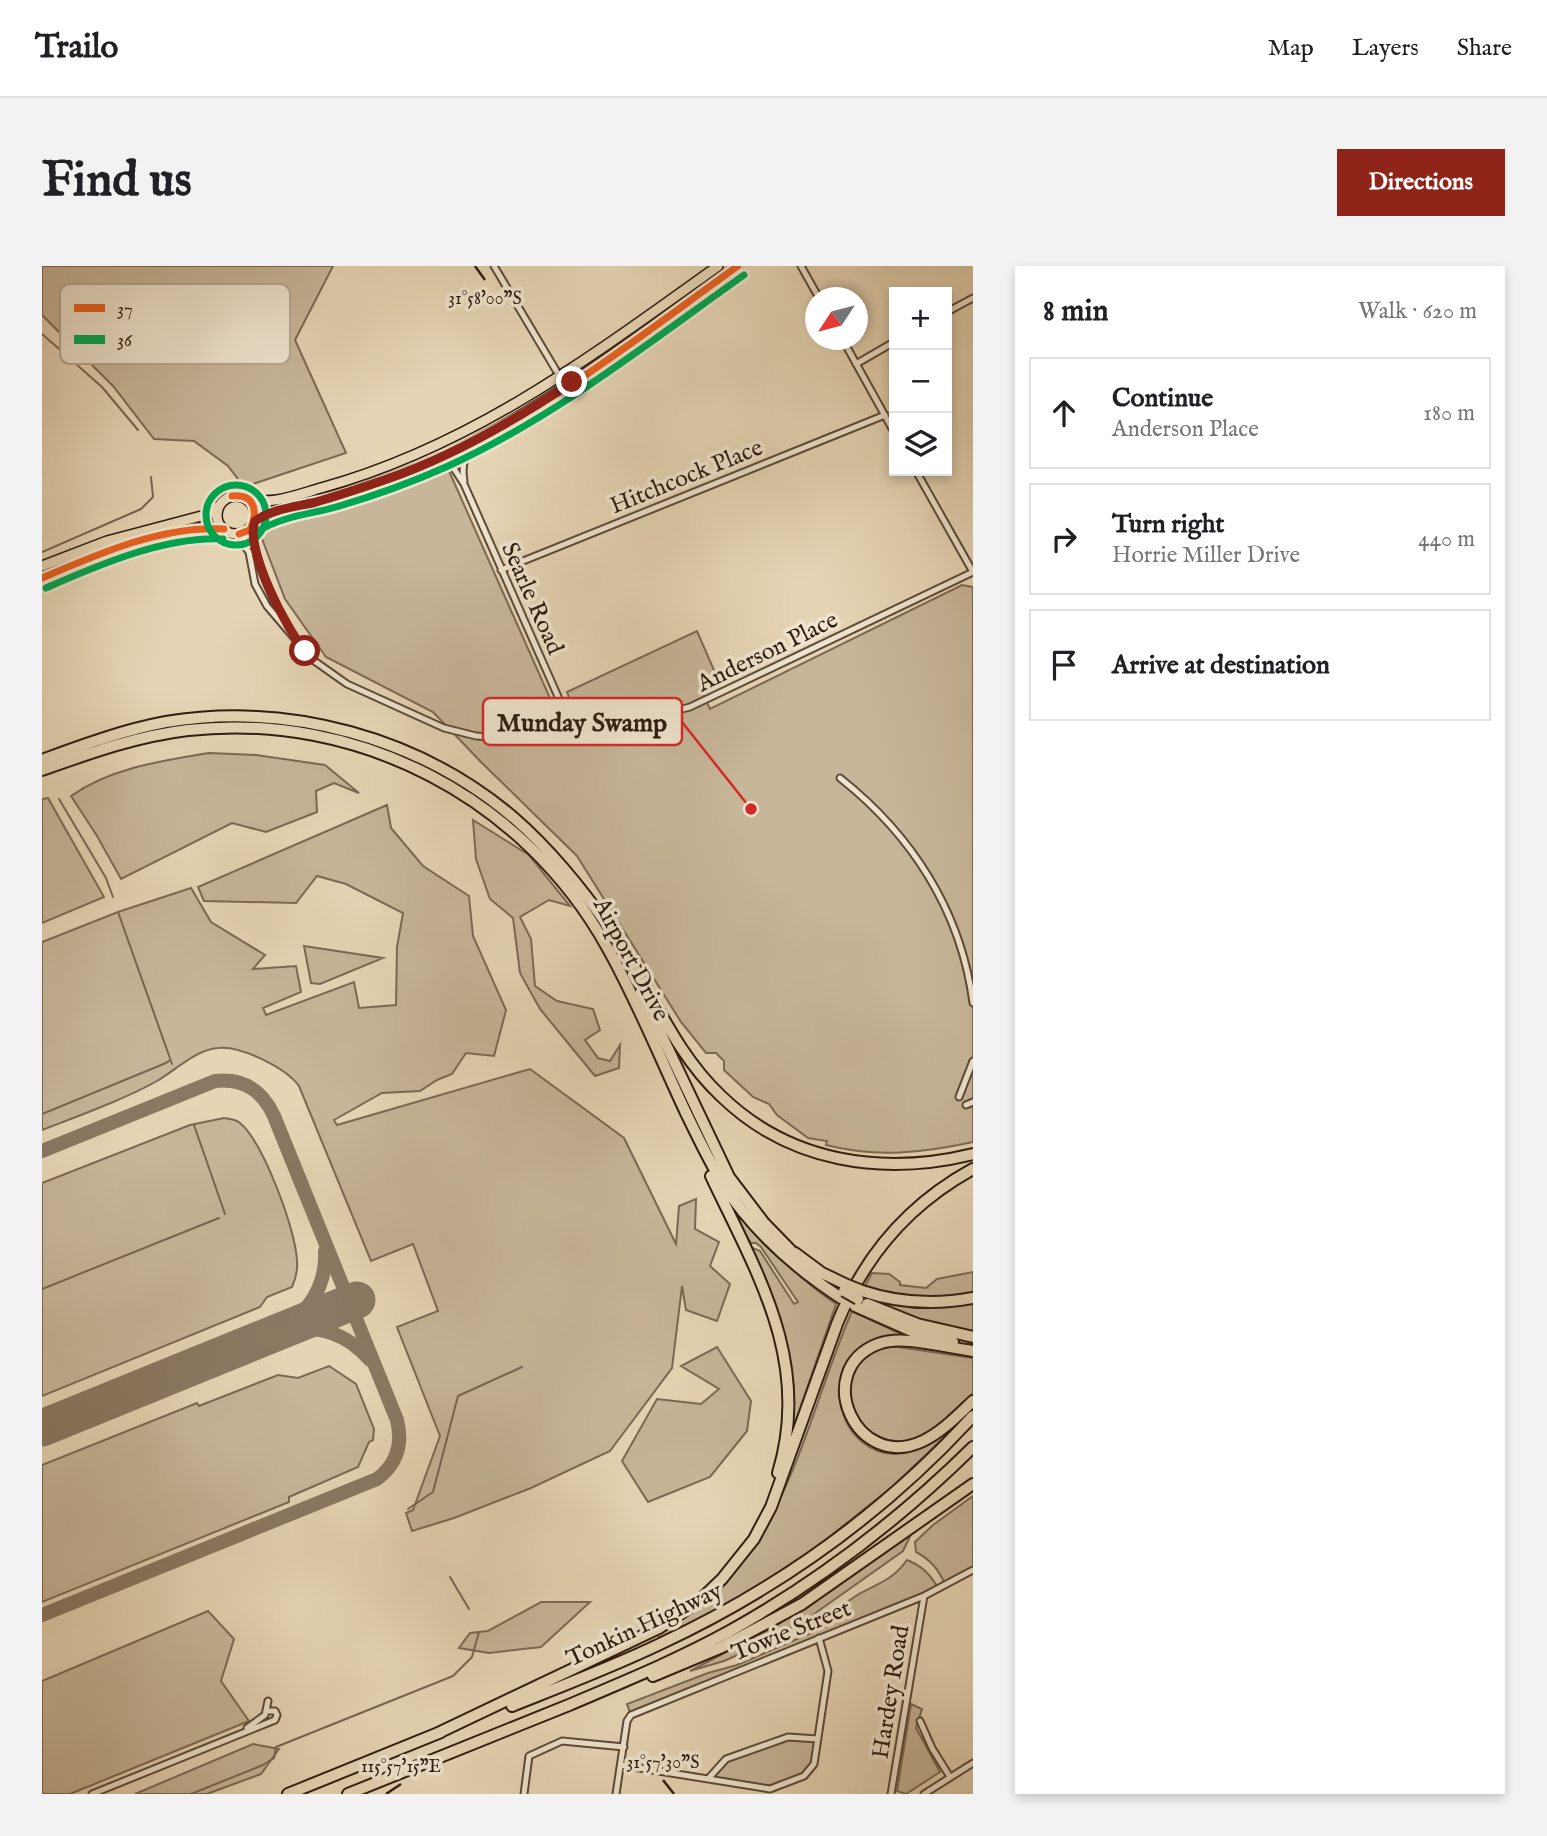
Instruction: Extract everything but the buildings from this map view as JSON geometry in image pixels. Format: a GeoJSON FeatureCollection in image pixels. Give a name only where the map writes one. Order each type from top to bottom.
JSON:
{"type":"FeatureCollection","features":[{"type":"Feature","properties":{"kind":"highway","name":"Airport Drive"},"geometry":{"type":"LineString","coordinates":[[42,760],[124,732],[191,719],[260,717],[337,729],[377,740],[411,754],[474,788],[530,833],[581,889]]}},
{"type":"Feature","properties":{"kind":"highway","name":"Airport Drive"},"geometry":{"type":"LineString","coordinates":[[42,770],[140,738],[226,727],[276,729],[320,735],[374,750],[427,773],[462,793],[514,831],[546,862],[573,894],[596,928],[720,1179],[742,1210],[788,1259],[844,1292],[916,1332],[973,1346]]}},
{"type":"Feature","properties":{"kind":"highway"},"geometry":{"type":"LineString","coordinates":[[581,889],[614,934],[670,1031],[694,1066],[723,1098],[748,1118],[797,1146],[855,1162],[879,1165],[919,1164],[973,1154]]}},
{"type":"Feature","properties":{"kind":"highway"},"geometry":{"type":"LineString","coordinates":[[581,889],[624,959],[729,1177],[751,1208],[798,1259],[844,1292]]}},
{"type":"Feature","properties":{"kind":"highway"},"geometry":{"type":"LineString","coordinates":[[681,1102],[697,1145],[771,1303],[786,1358],[789,1400],[786,1438],[773,1488],[754,1539]]}},
{"type":"Feature","properties":{"kind":"highway"},"geometry":{"type":"LineString","coordinates":[[436,1734],[627,1644],[673,1619],[699,1601],[722,1579],[754,1539],[774,1499],[848,1296],[866,1266],[911,1212],[933,1194],[973,1169]]}},
{"type":"Feature","properties":{"kind":"highway"},"geometry":{"type":"LineString","coordinates":[[858,1299],[877,1296],[921,1302],[973,1298]]}},
{"type":"Feature","properties":{"kind":"highway"},"geometry":{"type":"LineString","coordinates":[[858,1299],[917,1324],[973,1337]]}},
{"type":"Feature","properties":{"kind":"highway"},"geometry":{"type":"LineString","coordinates":[[973,1351],[905,1340],[877,1344],[867,1349],[854,1364],[845,1384],[850,1416],[863,1434],[881,1444],[900,1447],[912,1445],[935,1434],[973,1401]]}},
{"type":"Feature","properties":{"kind":"highway","name":"Tonkin Highway"},"geometry":{"type":"LineString","coordinates":[[288,1794],[639,1654],[723,1612],[799,1567],[863,1519],[932,1459],[973,1416]]}},
{"type":"Feature","properties":{"kind":"highway","name":"Tonkin Highway"},"geometry":{"type":"LineString","coordinates":[[348,1794],[604,1691],[685,1654],[753,1618],[878,1532],[932,1487],[973,1447]]}},
{"type":"Feature","properties":{"kind":"highway"},"geometry":{"type":"LineString","coordinates":[[753,1618],[794,1597],[869,1546],[912,1512],[973,1457]]}},
{"type":"Feature","properties":{"kind":"highway"},"geometry":{"type":"LineString","coordinates":[[604,1691],[680,1666],[765,1626],[855,1569],[973,1484]]}},
{"type":"Feature","properties":{"kind":"main road"},"geometry":{"type":"LineString","coordinates":[[42,566],[107,541],[209,514],[232,496],[260,501],[285,498],[382,469],[454,438],[560,377],[718,266]]}},
{"type":"Feature","properties":{"kind":"main road"},"geometry":{"type":"LineString","coordinates":[[42,578],[153,539],[201,528],[224,529],[234,534],[245,532],[272,512],[331,498],[442,457],[563,389],[738,266]]}},
{"type":"Feature","properties":{"kind":"main road"},"geometry":{"type":"LineString","coordinates":[[244,497],[253,504],[254,523]]}},
{"type":"Feature","properties":{"kind":"main road"},"geometry":{"type":"LineString","coordinates":[[219,506],[218,518],[224,529]]}},
{"type":"Feature","properties":{"kind":"street"},"geometry":{"type":"LineString","coordinates":[[494,266],[560,377]]}},
{"type":"Feature","properties":{"kind":"street"},"geometry":{"type":"LineString","coordinates":[[802,266],[813,287]]}},
{"type":"Feature","properties":{"kind":"street"},"geometry":{"type":"LineString","coordinates":[[952,309],[973,298]]}},
{"type":"Feature","properties":{"kind":"street"},"geometry":{"type":"LineString","coordinates":[[856,364],[889,345]]}},
{"type":"Feature","properties":{"kind":"street"},"geometry":{"type":"LineString","coordinates":[[848,350],[889,423]]}},
{"type":"Feature","properties":{"kind":"street","name":"Hitchcock Place"},"geometry":{"type":"LineString","coordinates":[[501,570],[885,415]]}},
{"type":"Feature","properties":{"kind":"street"},"geometry":{"type":"LineString","coordinates":[[464,484],[461,467],[478,439]]}},
{"type":"Feature","properties":{"kind":"street","name":"Searle Road"},"geometry":{"type":"LineString","coordinates":[[442,457],[451,464],[464,484],[571,726]]}},
{"type":"Feature","properties":{"kind":"street"},"geometry":{"type":"LineString","coordinates":[[919,476],[973,572]]}},
{"type":"Feature","properties":{"kind":"street","name":"Anderson Place"},"geometry":{"type":"LineString","coordinates":[[254,523],[253,542],[272,595],[298,643]]}},
{"type":"Feature","properties":{"kind":"street","name":"Anderson Place"},"geometry":{"type":"LineString","coordinates":[[234,534],[249,552],[255,584],[262,599],[277,620],[323,669],[347,684],[458,733],[508,737],[610,718],[667,713],[690,707],[973,572]]}},
{"type":"Feature","properties":{"kind":"street"},"geometry":{"type":"LineString","coordinates":[[840,778],[893,826],[933,881],[961,946],[973,1003]]}},
{"type":"Feature","properties":{"kind":"street"},"geometry":{"type":"LineString","coordinates":[[959,1097],[973,1061]]}},
{"type":"Feature","properties":{"kind":"street"},"geometry":{"type":"LineString","coordinates":[[966,1105],[973,1102]]}},
{"type":"Feature","properties":{"kind":"street","name":"Towie Street"},"geometry":{"type":"LineString","coordinates":[[624,1747],[631,1715],[924,1595],[973,1570]]}},
{"type":"Feature","properties":{"kind":"street","name":"Hardey Road"},"geometry":{"type":"LineString","coordinates":[[891,1794],[924,1595]]}},
{"type":"Feature","properties":{"kind":"street"},"geometry":{"type":"LineString","coordinates":[[621,1765],[772,1792],[808,1773],[814,1763],[828,1671],[819,1638]]}},
{"type":"Feature","properties":{"kind":"street"},"geometry":{"type":"LineString","coordinates":[[242,1732],[259,1721],[267,1711],[268,1701]]}},
{"type":"Feature","properties":{"kind":"street"},"geometry":{"type":"LineString","coordinates":[[92,1794],[275,1720],[275,1711],[267,1711]]}},
{"type":"Feature","properties":{"kind":"street"},"geometry":{"type":"LineString","coordinates":[[920,1721],[932,1748],[950,1777]]}},
{"type":"Feature","properties":{"kind":"street"},"geometry":{"type":"LineString","coordinates":[[707,1779],[726,1759],[788,1737],[818,1739]]}},
{"type":"Feature","properties":{"kind":"street"},"geometry":{"type":"LineString","coordinates":[[524,1794],[529,1756],[562,1741],[624,1747],[616,1794]]}},
{"type":"Feature","properties":{"kind":"street"},"geometry":{"type":"LineString","coordinates":[[924,1794],[973,1763]]}},
{"type":"Feature","properties":{"kind":"shaded area"},"geometry":{"type":"Polygon","coordinates":[[[42,266],[333,266],[295,340],[346,453],[244,487],[228,466],[194,441],[154,439],[113,386],[91,364],[290,364],[290,284],[60,284],[60,333],[42,315],[42,266]]]}},
{"type":"Feature","properties":{"kind":"shaded area"},"geometry":{"type":"Polygon","coordinates":[[[445,462],[557,714],[573,707],[567,692],[697,631],[720,684],[702,692],[710,709],[962,585],[973,587],[973,1142],[936,1149],[863,1152],[826,1145],[827,1141],[808,1138],[777,1115],[769,1104],[753,1097],[724,1070],[724,1061],[716,1053],[706,1053],[681,1022],[577,856],[433,712],[326,657],[285,599],[259,531],[270,518],[327,506],[424,474],[445,462]]]}},
{"type":"Feature","properties":{"kind":"shaded area"},"geometry":{"type":"Polygon","coordinates":[[[209,753],[256,755],[325,765],[359,793],[334,783],[316,791],[317,812],[266,832],[232,823],[121,879],[71,796],[86,786],[120,772],[209,753]]]}},
{"type":"Feature","properties":{"kind":"shaded area"},"geometry":{"type":"Polygon","coordinates":[[[48,798],[104,897],[42,923],[42,799],[48,798]]]}},
{"type":"Feature","properties":{"kind":"shaded area"},"geometry":{"type":"Polygon","coordinates":[[[387,805],[391,828],[423,866],[469,896],[473,936],[506,1010],[494,1056],[466,1053],[452,1074],[420,1091],[382,1093],[334,1120],[337,1125],[530,1069],[624,1138],[676,1244],[679,1206],[696,1199],[695,1229],[719,1242],[710,1266],[730,1284],[717,1321],[686,1310],[682,1286],[672,1368],[610,1451],[531,1488],[412,1531],[406,1513],[413,1510],[440,1436],[397,1327],[438,1311],[413,1244],[371,1261],[299,1086],[293,1079],[250,1054],[218,1048],[201,1052],[144,1088],[42,1130],[42,942],[118,912],[191,888],[211,922],[265,955],[253,969],[296,966],[301,992],[263,1008],[266,1015],[354,982],[359,1008],[396,1005],[397,947],[403,913],[346,884],[317,876],[296,903],[204,901],[198,887],[387,805]]]}},
{"type":"Feature","properties":{"kind":"shaded area"},"geometry":{"type":"Polygon","coordinates":[[[473,820],[529,855],[570,906],[549,900],[520,917],[531,939],[535,986],[557,1001],[593,1009],[600,1030],[585,1040],[598,1058],[610,1061],[620,1045],[619,1068],[595,1076],[540,1009],[520,973],[513,918],[490,899],[476,859],[473,820]]]}},
{"type":"Feature","properties":{"kind":"shaded area"},"geometry":{"type":"Polygon","coordinates":[[[304,946],[383,958],[320,984],[311,983],[304,946]]]}},
{"type":"Feature","properties":{"kind":"shaded area"},"geometry":{"type":"Polygon","coordinates":[[[224,1118],[238,1122],[249,1133],[277,1188],[295,1247],[297,1268],[292,1287],[267,1297],[260,1307],[42,1396],[42,1183],[190,1125],[224,1118]]]}},
{"type":"Feature","properties":{"kind":"shaded area"},"geometry":{"type":"Polygon","coordinates":[[[731,1203],[780,1257],[836,1304],[794,1426],[791,1425],[792,1404],[753,1248],[760,1251],[794,1304],[798,1302],[761,1247],[751,1243],[727,1205],[731,1203]]]}},
{"type":"Feature","properties":{"kind":"shaded area"},"geometry":{"type":"Polygon","coordinates":[[[973,1272],[973,1293],[946,1297],[919,1297],[865,1286],[872,1273],[889,1274],[900,1282],[900,1285],[926,1288],[937,1279],[973,1272]]]}},
{"type":"Feature","properties":{"kind":"shaded area"},"geometry":{"type":"Polygon","coordinates":[[[875,1300],[973,1301],[973,1332],[907,1317],[883,1307],[875,1300]]]}},
{"type":"Feature","properties":{"kind":"shaded area"},"geometry":{"type":"Polygon","coordinates":[[[852,1311],[901,1334],[870,1343],[850,1358],[841,1379],[840,1403],[848,1425],[863,1442],[883,1453],[909,1452],[929,1442],[958,1419],[960,1422],[892,1487],[814,1549],[732,1602],[659,1638],[658,1635],[701,1605],[735,1571],[762,1533],[801,1449],[852,1311]]]}},
{"type":"Feature","properties":{"kind":"shaded area"},"geometry":{"type":"Polygon","coordinates":[[[891,1346],[973,1358],[973,1393],[938,1426],[914,1440],[892,1443],[866,1434],[848,1402],[851,1377],[862,1358],[878,1348],[891,1346]]]}},
{"type":"Feature","properties":{"kind":"shaded area"},"geometry":{"type":"Polygon","coordinates":[[[717,1347],[751,1401],[747,1431],[710,1477],[648,1502],[622,1461],[657,1399],[701,1404],[719,1389],[681,1366],[717,1347]]]}},
{"type":"Feature","properties":{"kind":"shaded area"},"geometry":{"type":"Polygon","coordinates":[[[329,1366],[356,1384],[374,1429],[373,1440],[369,1442],[358,1467],[289,1497],[289,1502],[42,1602],[42,1465],[197,1403],[199,1406],[278,1375],[298,1378],[329,1366]]]}},
{"type":"Feature","properties":{"kind":"shaded area"},"geometry":{"type":"Polygon","coordinates":[[[973,1496],[973,1570],[945,1584],[934,1565],[916,1552],[915,1542],[933,1525],[973,1496]]]}},
{"type":"Feature","properties":{"kind":"shaded area"},"geometry":{"type":"Polygon","coordinates":[[[913,1530],[903,1551],[807,1619],[724,1661],[690,1671],[776,1626],[913,1530]]]}},
{"type":"Feature","properties":{"kind":"shaded area"},"geometry":{"type":"Polygon","coordinates":[[[907,1560],[925,1571],[938,1588],[631,1715],[627,1704],[708,1673],[737,1665],[827,1626],[845,1604],[885,1581],[907,1560]]]}},
{"type":"Feature","properties":{"kind":"shaded area"},"geometry":{"type":"Polygon","coordinates":[[[541,1602],[590,1602],[541,1647],[489,1653],[459,1648],[470,1633],[488,1631],[541,1602]]]}},
{"type":"Feature","properties":{"kind":"shaded area"},"geometry":{"type":"Polygon","coordinates":[[[208,1611],[234,1639],[221,1681],[249,1721],[70,1794],[42,1794],[42,1681],[208,1611]]]}},
{"type":"Feature","properties":{"kind":"shaded area"},"geometry":{"type":"Polygon","coordinates":[[[911,1704],[922,1709],[916,1728],[940,1772],[906,1794],[897,1791],[911,1704]]]}},
{"type":"Feature","properties":{"kind":"shaded area"},"geometry":{"type":"Polygon","coordinates":[[[788,1737],[818,1739],[814,1764],[808,1773],[772,1789],[707,1779],[721,1763],[788,1737]]]}},
{"type":"Feature","properties":{"kind":"shaded area"},"geometry":{"type":"Polygon","coordinates":[[[253,1744],[279,1749],[261,1774],[207,1794],[135,1794],[253,1744]]]}},
{"type":"Feature","properties":{"kind":"waterway"},"geometry":{"type":"LineString","coordinates":[[42,334],[60,350]]}},
{"type":"Feature","properties":{"kind":"waterway"},"geometry":{"type":"LineString","coordinates":[[76,364],[102,387],[138,430]]}},
{"type":"Feature","properties":{"kind":"waterway"},"geometry":{"type":"LineString","coordinates":[[42,552],[141,509],[153,497],[151,477]]}},
{"type":"Feature","properties":{"kind":"waterway"},"geometry":{"type":"LineString","coordinates":[[59,799],[106,878],[113,897]]}},
{"type":"Feature","properties":{"kind":"waterway"},"geometry":{"type":"LineString","coordinates":[[118,912],[172,1064]]}},
{"type":"Feature","properties":{"kind":"waterway"},"geometry":{"type":"LineString","coordinates":[[42,1114],[170,1060]]}},
{"type":"Feature","properties":{"kind":"waterway"},"geometry":{"type":"LineString","coordinates":[[194,1125],[225,1214]]}},
{"type":"Feature","properties":{"kind":"waterway"},"geometry":{"type":"LineString","coordinates":[[42,1289],[219,1218]]}},
{"type":"Feature","properties":{"kind":"waterway"},"geometry":{"type":"LineString","coordinates":[[408,1509],[433,1492],[458,1396],[522,1367]]}},
{"type":"Feature","properties":{"kind":"waterway"},"geometry":{"type":"LineString","coordinates":[[450,1577],[469,1609]]}},
{"type":"Feature","properties":{"kind":"waterway"},"geometry":{"type":"LineString","coordinates":[[191,1794],[263,1765],[274,1758],[276,1747],[453,1676],[472,1657],[479,1632]]}},
{"type":"Feature","properties":{"kind":"taxiway"},"geometry":{"type":"LineString","coordinates":[[42,1151],[215,1081],[243,1084],[257,1093],[274,1116],[399,1429],[399,1445],[394,1460],[377,1479],[42,1615]]}},
{"type":"Feature","properties":{"kind":"taxiway"},"geometry":{"type":"LineString","coordinates":[[277,1333],[288,1326],[313,1299],[323,1277],[325,1251]]}},
{"type":"Feature","properties":{"kind":"taxiway"},"geometry":{"type":"LineString","coordinates":[[285,1331],[309,1329],[332,1333],[352,1344],[370,1360]]}},
{"type":"Feature","properties":{"kind":"runway"},"geometry":{"type":"LineString","coordinates":[[42,1428],[357,1300]]}},
{"type":"Feature","properties":{"kind":"transit line","name":"37"},"geometry":{"type":"LineString","coordinates":[[255,521],[283,509],[331,498],[387,480],[482,438],[594,369],[738,266]]}},
{"type":"Feature","properties":{"kind":"transit line","name":"36"},"geometry":{"type":"LineString","coordinates":[[260,530],[288,518],[336,507],[392,489],[486,447],[525,426],[600,378],[744,275]]}},
{"type":"Feature","properties":{"kind":"transit line","name":"36"},"geometry":{"type":"LineString","coordinates":[[236,485],[253,490],[261,498],[266,515],[261,532],[253,540],[236,545],[219,540],[211,532],[206,515],[211,498],[219,490],[236,485]]}},
{"type":"Feature","properties":{"kind":"transit line","name":"37"},"geometry":{"type":"LineString","coordinates":[[232,496],[246,498],[254,511],[250,530],[239,534]]}},
{"type":"Feature","properties":{"kind":"transit line","name":"37"},"geometry":{"type":"LineString","coordinates":[[42,578],[108,551],[154,536],[201,529],[224,529]]}},
{"type":"Feature","properties":{"kind":"transit line","name":"36"},"geometry":{"type":"LineString","coordinates":[[46,588],[88,570],[156,547],[201,539],[223,539]]}},
{"type":"Feature","properties":{"kind":"place","name":"Munday Swamp"},"geometry":{"type":"Point","coordinates":[751,809]}},
{"type":"Feature","properties":{"kind":"route"},"geometry":{"type":"LineString","coordinates":[[305,651],[291,633],[272,595],[253,542],[252,529],[255,521],[272,512],[331,498],[388,479],[442,457],[534,408],[572,382]]}}]}
